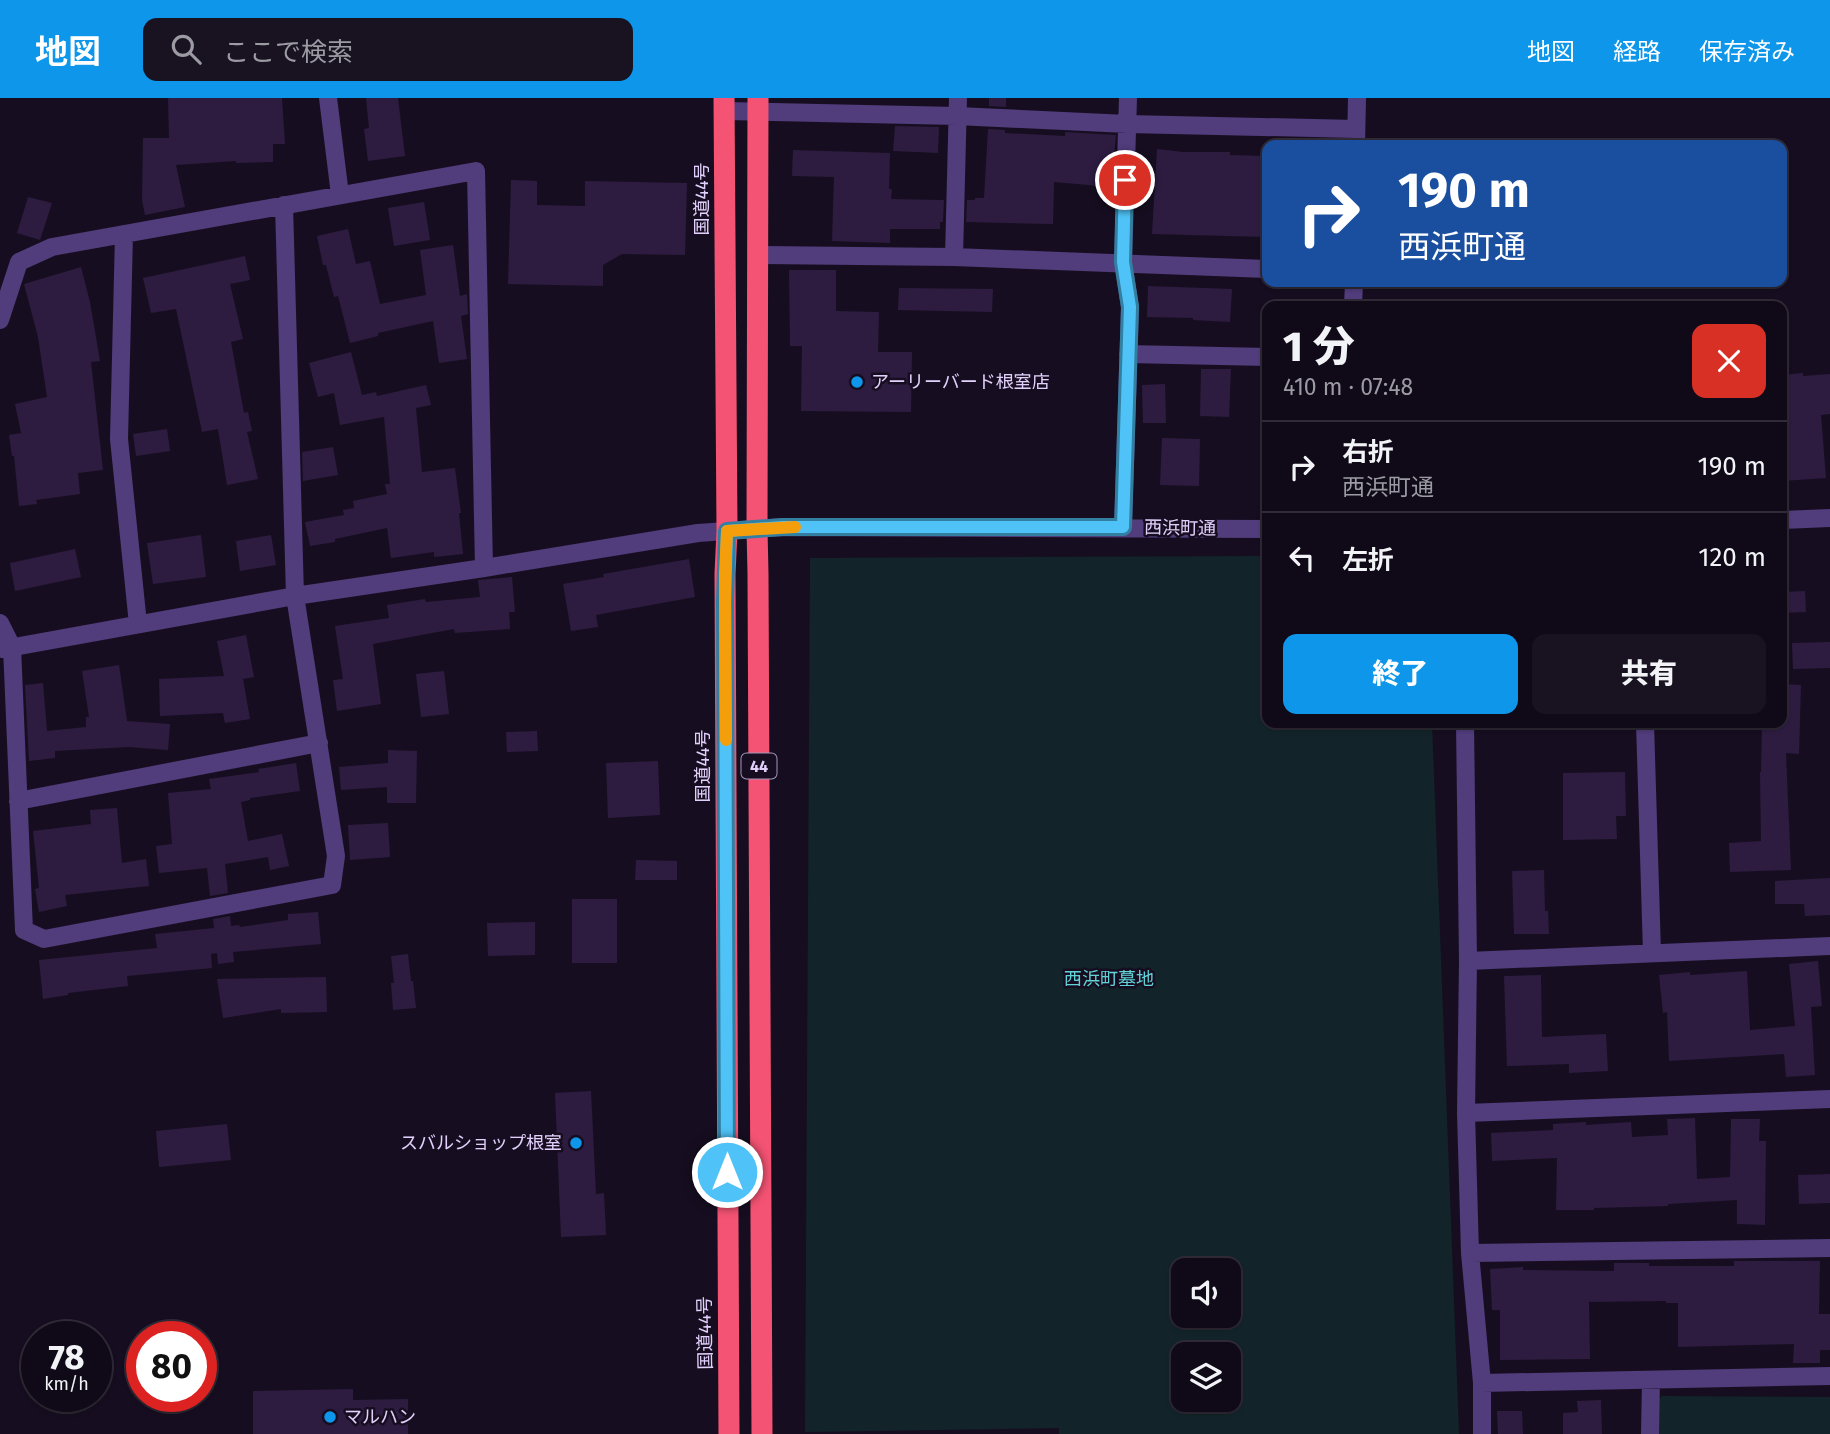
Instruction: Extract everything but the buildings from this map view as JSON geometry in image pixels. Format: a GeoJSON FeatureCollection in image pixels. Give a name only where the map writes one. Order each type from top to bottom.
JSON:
{"type":"FeatureCollection","features":[{"type":"Feature","properties":{"kind":"highway","name":"国道44号"},"geometry":{"type":"LineString","coordinates":[[724,105],[729,1434]]}},
{"type":"Feature","properties":{"kind":"highway","name":"44"},"geometry":{"type":"LineString","coordinates":[[758,105],[757,529],[762,1434]]}},
{"type":"Feature","properties":{"kind":"street"},"geometry":{"type":"LineString","coordinates":[[328,98],[340,195]]}},
{"type":"Feature","properties":{"kind":"street"},"geometry":{"type":"LineString","coordinates":[[954,257],[958,98]]}},
{"type":"Feature","properties":{"kind":"street"},"geometry":{"type":"LineString","coordinates":[[1123,527],[1130,307],[1123,262],[1128,98]]}},
{"type":"Feature","properties":{"kind":"street"},"geometry":{"type":"LineString","coordinates":[[724,105],[1356,137],[1357,98]]}},
{"type":"Feature","properties":{"kind":"street"},"geometry":{"type":"LineString","coordinates":[[0,320],[19,262],[52,247],[476,171],[484,568]]}},
{"type":"Feature","properties":{"kind":"street"},"geometry":{"type":"LineString","coordinates":[[0,623],[6,648],[19,801],[24,930],[44,939],[332,885],[336,856],[295,596],[284,205]]}},
{"type":"Feature","properties":{"kind":"street"},"geometry":{"type":"LineString","coordinates":[[124,234],[119,439],[138,624]]}},
{"type":"Feature","properties":{"kind":"street"},"geometry":{"type":"LineString","coordinates":[[758,255],[954,257],[1262,269]]}},
{"type":"Feature","properties":{"kind":"street"},"geometry":{"type":"LineString","coordinates":[[1128,354],[1262,357]]}},
{"type":"Feature","properties":{"kind":"street"},"geometry":{"type":"LineString","coordinates":[[1787,520],[1830,518]]}},
{"type":"Feature","properties":{"kind":"street","name":"西浜町通"},"geometry":{"type":"LineString","coordinates":[[6,648],[295,596],[698,533],[810,527],[1262,529]]}},
{"type":"Feature","properties":{"kind":"street"},"geometry":{"type":"LineString","coordinates":[[1465,728],[1468,961],[1466,1113],[1470,1253],[1482,1383],[1482,1434]]}},
{"type":"Feature","properties":{"kind":"street"},"geometry":{"type":"LineString","coordinates":[[1645,728],[1652,953]]}},
{"type":"Feature","properties":{"kind":"street"},"geometry":{"type":"LineString","coordinates":[[19,801],[318,743]]}},
{"type":"Feature","properties":{"kind":"street"},"geometry":{"type":"LineString","coordinates":[[1468,961],[1830,946]]}},
{"type":"Feature","properties":{"kind":"street"},"geometry":{"type":"LineString","coordinates":[[1466,1113],[1830,1099]]}},
{"type":"Feature","properties":{"kind":"street"},"geometry":{"type":"LineString","coordinates":[[1470,1253],[1830,1248]]}},
{"type":"Feature","properties":{"kind":"street"},"geometry":{"type":"LineString","coordinates":[[1482,1383],[1830,1376]]}},
{"type":"Feature","properties":{"kind":"street"},"geometry":{"type":"LineString","coordinates":[[1650,1434],[1651,1380]]}},
{"type":"Feature","properties":{"kind":"green space","name":"西浜町墓地"},"geometry":{"type":"Polygon","coordinates":[[[1262,556],[1262,728],[1432,728],[1459,1434],[1059,1434],[1059,1428],[805,1432],[810,558],[1262,556]]]}},
{"type":"Feature","properties":{"kind":"green space"},"geometry":{"type":"Polygon","coordinates":[[[1662,1396],[1830,1397],[1830,1434],[1654,1434],[1653,1405],[1662,1396]]]}},
{"type":"Feature","properties":{"kind":"slow traffic"},"geometry":{"type":"LineString","coordinates":[[726,740],[727,531],[795,527]]}},
{"type":"Feature","properties":{"kind":"place","name":"アーリーバード根室店"},"geometry":{"type":"Point","coordinates":[857,382]}},
{"type":"Feature","properties":{"kind":"place","name":"スバルショップ根室"},"geometry":{"type":"Point","coordinates":[576,1143]}},
{"type":"Feature","properties":{"kind":"place","name":"マルハン"},"geometry":{"type":"Point","coordinates":[330,1417]}},
{"type":"Feature","properties":{"kind":"route"},"geometry":{"type":"LineString","coordinates":[[727,1172],[727,531],[783,527],[1123,527],[1130,307],[1123,262],[1125,180]]}}]}
